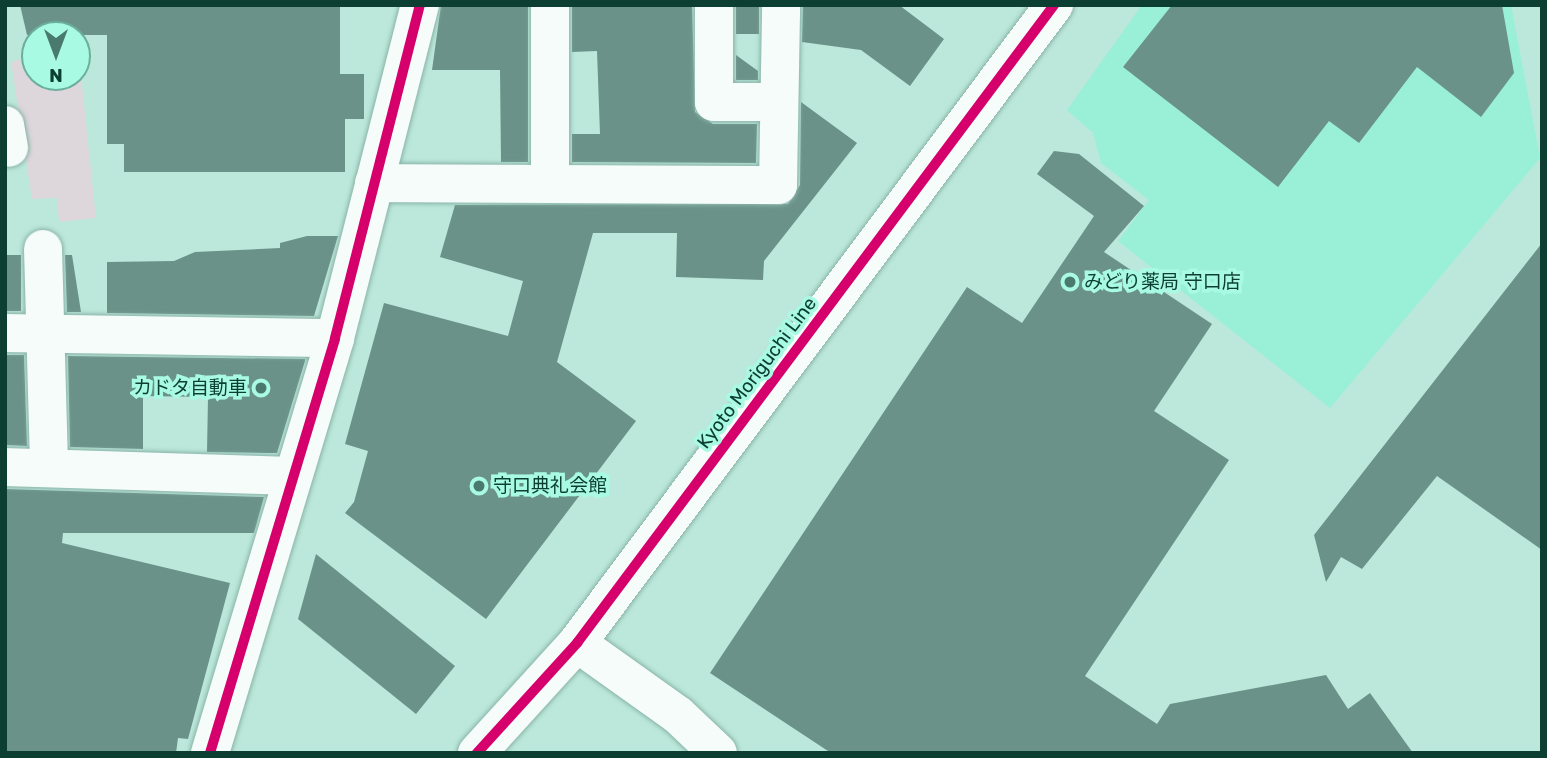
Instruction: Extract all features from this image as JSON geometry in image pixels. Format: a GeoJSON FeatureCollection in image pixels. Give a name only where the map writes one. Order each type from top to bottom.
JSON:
{"type":"FeatureCollection","features":[{"type":"Feature","properties":{"kind":"street"},"geometry":{"type":"LineString","coordinates":[[211,753],[290,476],[335,338],[420,5]]}},
{"type":"Feature","properties":{"kind":"street"},"geometry":{"type":"LineString","coordinates":[[550,5],[550,184]]}},
{"type":"Feature","properties":{"kind":"street"},"geometry":{"type":"LineString","coordinates":[[714,5],[714,102],[779,102]]}},
{"type":"Feature","properties":{"kind":"street"},"geometry":{"type":"LineString","coordinates":[[374,183],[778,186],[780,5]]}},
{"type":"Feature","properties":{"kind":"street","name":"Kyoto Moriguchi Line"},"geometry":{"type":"LineString","coordinates":[[477,753],[577,643],[1054,5]]}},
{"type":"Feature","properties":{"kind":"street"},"geometry":{"type":"LineString","coordinates":[[43,249],[49,467]]}},
{"type":"Feature","properties":{"kind":"street"},"geometry":{"type":"LineString","coordinates":[[5,333],[335,338]]}},
{"type":"Feature","properties":{"kind":"street"},"geometry":{"type":"LineString","coordinates":[[5,467],[290,476]]}},
{"type":"Feature","properties":{"kind":"street"},"geometry":{"type":"LineString","coordinates":[[577,643],[678,715],[718,753]]}},
{"type":"Feature","properties":{"kind":"shaded area"},"geometry":{"type":"Polygon","coordinates":[[[1142,5],[1511,5],[1540,158],[1330,408],[1118,241],[1149,200],[1101,163],[1093,133],[1067,110],[1142,5]]]}},
{"type":"Feature","properties":{"kind":"shaded area"},"geometry":{"type":"Polygon","coordinates":[[[21,60],[21,91],[83,91],[96,218],[59,222],[57,198],[32,199],[11,62],[21,60]]]}},
{"type":"Feature","properties":{"kind":"building"},"geometry":{"type":"Polygon","coordinates":[[[20,5],[340,5],[340,74],[364,74],[364,119],[345,119],[345,172],[124,172],[124,144],[107,144],[107,35],[91,35],[91,21],[24,21],[20,5]]]}},
{"type":"Feature","properties":{"kind":"building"},"geometry":{"type":"Polygon","coordinates":[[[441,5],[528,5],[528,162],[501,162],[500,70],[432,70],[441,5]]]}},
{"type":"Feature","properties":{"kind":"building"},"geometry":{"type":"Polygon","coordinates":[[[572,5],[692,5],[695,112],[713,124],[757,124],[756,163],[572,162],[572,134],[600,134],[597,51],[572,52],[572,5]]]}},
{"type":"Feature","properties":{"kind":"building"},"geometry":{"type":"Polygon","coordinates":[[[736,5],[759,5],[759,34],[736,34],[736,5]]]}},
{"type":"Feature","properties":{"kind":"building"},"geometry":{"type":"Polygon","coordinates":[[[803,5],[899,5],[944,39],[910,86],[861,50],[802,42],[803,5]]]}},
{"type":"Feature","properties":{"kind":"building"},"geometry":{"type":"Polygon","coordinates":[[[1172,5],[1502,5],[1514,73],[1481,117],[1417,67],[1359,143],[1329,121],[1278,187],[1123,67],[1172,5]]]}},
{"type":"Feature","properties":{"kind":"building"},"geometry":{"type":"Polygon","coordinates":[[[736,55],[758,71],[758,80],[736,80],[736,55]]]}},
{"type":"Feature","properties":{"kind":"building"},"geometry":{"type":"Polygon","coordinates":[[[801,102],[857,143],[764,261],[763,280],[676,277],[677,233],[593,233],[557,362],[636,421],[486,619],[345,513],[354,502],[368,451],[345,444],[384,303],[508,336],[523,281],[440,257],[455,205],[788,204],[800,185],[801,102]]]}},
{"type":"Feature","properties":{"kind":"building"},"geometry":{"type":"Polygon","coordinates":[[[1054,151],[1079,154],[1144,206],[1104,252],[1212,324],[1154,411],[1229,460],[1085,676],[1157,724],[1170,704],[1326,675],[1348,709],[1370,693],[1413,753],[831,753],[710,673],[967,287],[1022,323],[1094,216],[1037,174],[1054,151]]]}},
{"type":"Feature","properties":{"kind":"building"},"geometry":{"type":"Polygon","coordinates":[[[307,236],[338,236],[314,316],[107,313],[107,262],[174,261],[195,252],[280,248],[280,243],[307,236]]]}},
{"type":"Feature","properties":{"kind":"building"},"geometry":{"type":"Polygon","coordinates":[[[1542,243],[1542,550],[1437,476],[1362,569],[1341,557],[1326,582],[1314,535],[1542,243]]]}},
{"type":"Feature","properties":{"kind":"building"},"geometry":{"type":"Polygon","coordinates":[[[5,255],[21,255],[21,311],[5,311],[5,255]]]}},
{"type":"Feature","properties":{"kind":"building"},"geometry":{"type":"Polygon","coordinates":[[[65,255],[72,255],[81,312],[67,312],[65,255]]]}},
{"type":"Feature","properties":{"kind":"building"},"geometry":{"type":"Polygon","coordinates":[[[5,355],[24,355],[27,446],[5,445],[5,355]]]}},
{"type":"Feature","properties":{"kind":"building"},"geometry":{"type":"Polygon","coordinates":[[[68,356],[305,361],[277,453],[207,452],[208,397],[143,396],[143,449],[70,447],[68,356]]]}},
{"type":"Feature","properties":{"kind":"building"},"geometry":{"type":"Polygon","coordinates":[[[5,489],[264,497],[254,533],[63,533],[62,543],[230,583],[188,739],[178,738],[176,753],[5,753],[5,489]]]}},
{"type":"Feature","properties":{"kind":"building"},"geometry":{"type":"Polygon","coordinates":[[[316,554],[455,666],[416,714],[298,619],[316,554]]]}},
{"type":"Feature","properties":{"kind":"cycle path"},"geometry":{"type":"LineString","coordinates":[[210,753],[335,338],[420,5]]}},
{"type":"Feature","properties":{"kind":"cycle path"},"geometry":{"type":"LineString","coordinates":[[477,753],[577,643],[1054,5]]}},
{"type":"Feature","properties":{"kind":"place","name":"みどり薬局 守口店"},"geometry":{"type":"Point","coordinates":[1070,282]}},
{"type":"Feature","properties":{"kind":"place","name":"カドタ自動車"},"geometry":{"type":"Point","coordinates":[261,388]}},
{"type":"Feature","properties":{"kind":"place","name":"守口典礼会館"},"geometry":{"type":"Point","coordinates":[479,486]}}]}
